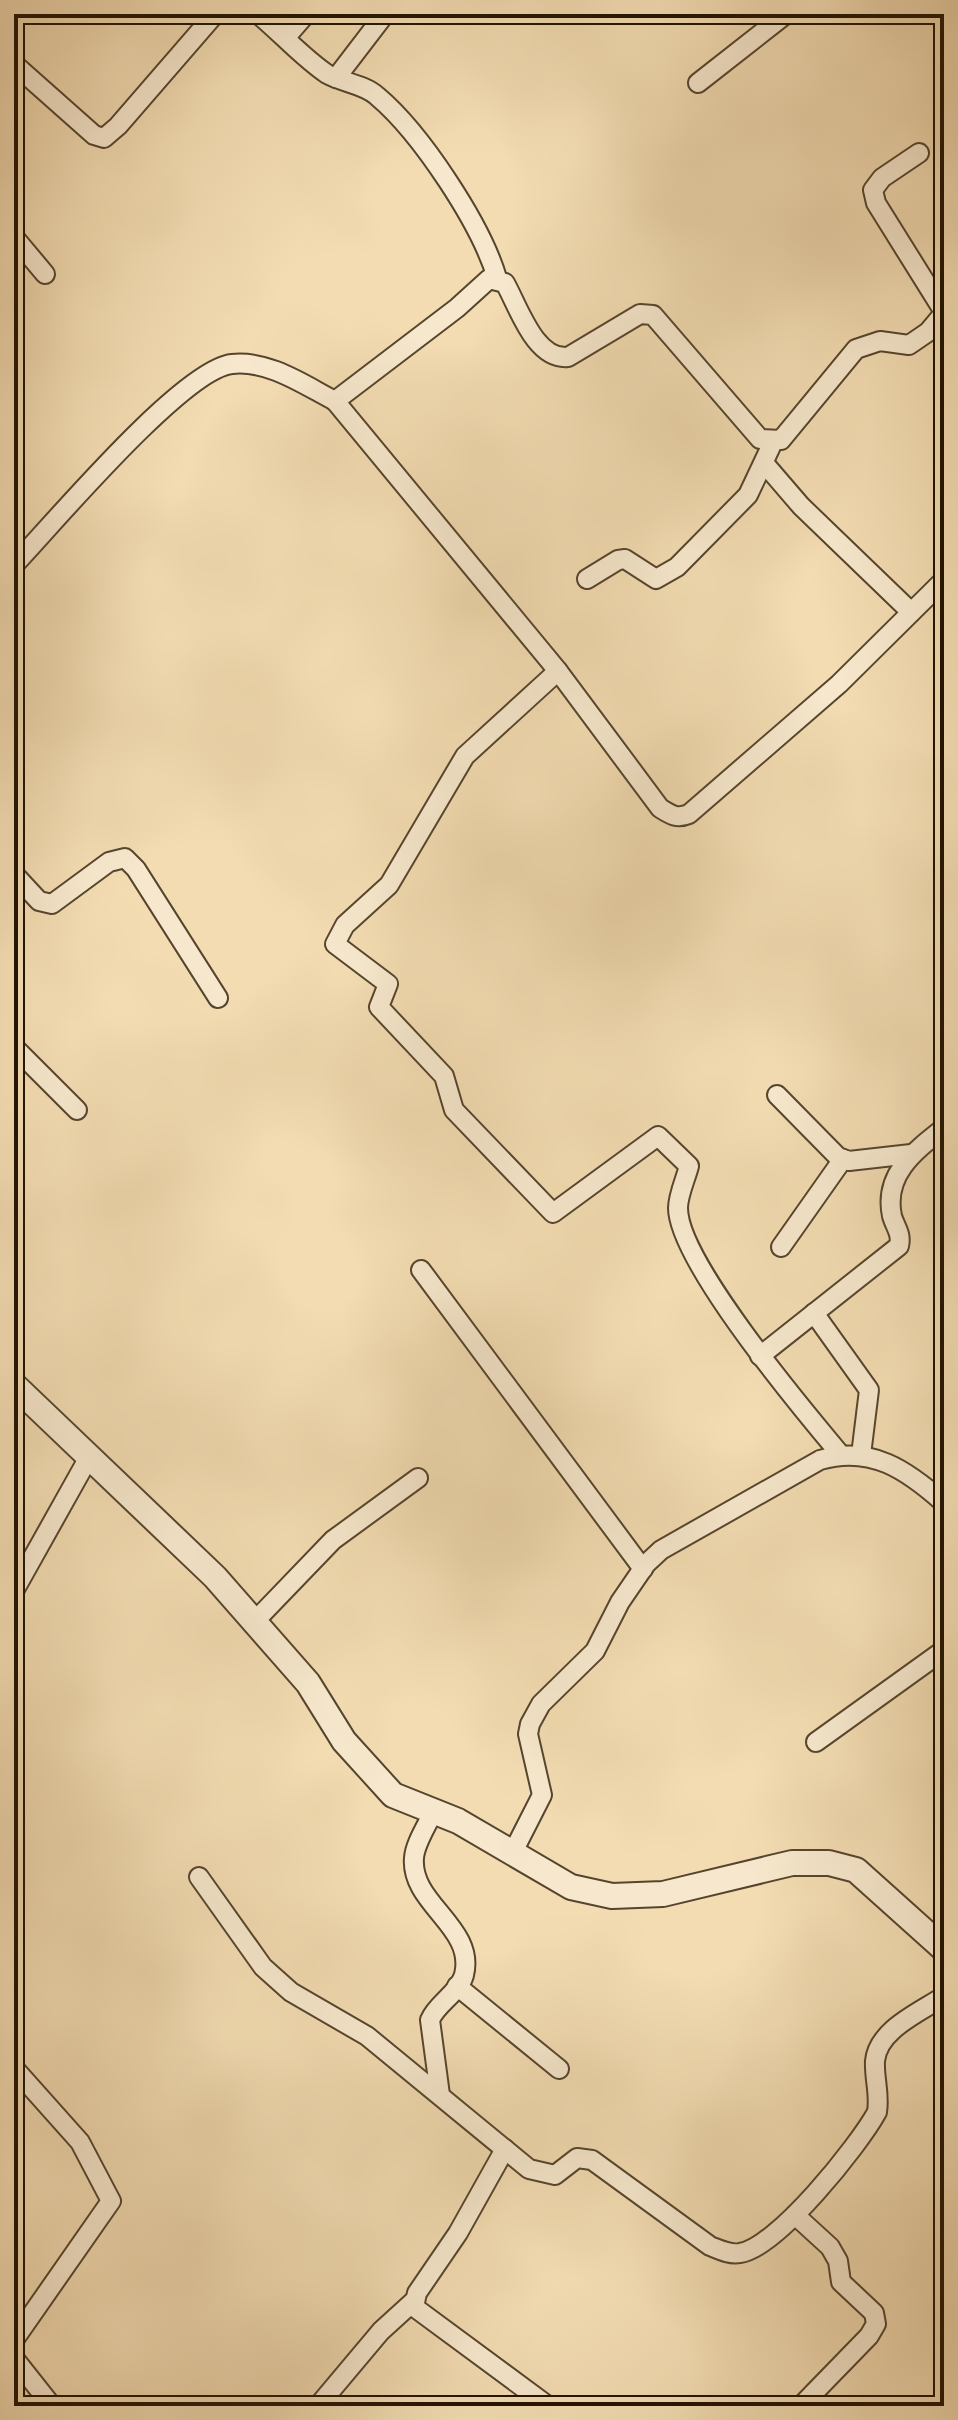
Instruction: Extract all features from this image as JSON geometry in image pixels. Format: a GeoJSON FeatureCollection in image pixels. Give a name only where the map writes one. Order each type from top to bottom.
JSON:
{"type":"FeatureCollection","features":[{"type":"Feature","properties":{"kind":"street"},"geometry":{"type":"LineString","coordinates":[[14,64],[94,135],[104,138],[118,126],[215,14]]}},
{"type":"Feature","properties":{"kind":"street"},"geometry":{"type":"LineString","coordinates":[[258,14],[311,62],[336,78],[374,92],[422,148],[484,240],[497,278],[505,283],[544,353],[557,358],[568,357],[640,314],[653,315],[760,439],[773,442],[781,440],[856,349],[880,341],[909,345],[928,332],[944,313],[876,203],[873,190],[882,178],[919,153]]}},
{"type":"Feature","properties":{"kind":"street"},"geometry":{"type":"LineString","coordinates":[[286,37],[306,14]]}},
{"type":"Feature","properties":{"kind":"street"},"geometry":{"type":"LineString","coordinates":[[336,78],[385,14]]}},
{"type":"Feature","properties":{"kind":"street"},"geometry":{"type":"LineString","coordinates":[[698,83],[786,14]]}},
{"type":"Feature","properties":{"kind":"street"},"geometry":{"type":"LineString","coordinates":[[18,250],[45,274]]}},
{"type":"Feature","properties":{"kind":"street"},"geometry":{"type":"LineString","coordinates":[[335,401],[457,308],[489,279],[497,278]]}},
{"type":"Feature","properties":{"kind":"street"},"geometry":{"type":"LineString","coordinates":[[14,565],[141,427],[206,376],[231,364],[277,370],[335,401],[558,671],[660,808],[681,818],[839,684],[944,580]]}},
{"type":"Feature","properties":{"kind":"street"},"geometry":{"type":"LineString","coordinates":[[587,579],[625,559],[648,576],[664,576],[748,495],[773,442]]}},
{"type":"Feature","properties":{"kind":"street"},"geometry":{"type":"LineString","coordinates":[[764,463],[801,506],[911,612]]}},
{"type":"Feature","properties":{"kind":"street"},"geometry":{"type":"LineString","coordinates":[[558,671],[465,756],[389,885],[345,925],[335,944],[388,984],[379,1007],[444,1076],[454,1110],[553,1213],[658,1136],[689,1166],[677,1206],[682,1231],[760,1356],[840,1454]]}},
{"type":"Feature","properties":{"kind":"street"},"geometry":{"type":"LineString","coordinates":[[14,874],[39,901],[52,904],[109,862],[125,858],[136,869],[218,998]]}},
{"type":"Feature","properties":{"kind":"street"},"geometry":{"type":"LineString","coordinates":[[14,1047],[77,1110]]}},
{"type":"Feature","properties":{"kind":"street"},"geometry":{"type":"LineString","coordinates":[[777,1095],[825,1147],[843,1159],[870,1161],[911,1154]]}},
{"type":"Feature","properties":{"kind":"street"},"geometry":{"type":"LineString","coordinates":[[760,1356],[899,1246],[900,1234],[891,1207],[898,1170],[911,1154],[944,1128]]}},
{"type":"Feature","properties":{"kind":"street"},"geometry":{"type":"LineString","coordinates":[[781,1247],[843,1159]]}},
{"type":"Feature","properties":{"kind":"street"},"geometry":{"type":"LineString","coordinates":[[421,1270],[643,1569]]}},
{"type":"Feature","properties":{"kind":"street"},"geometry":{"type":"LineString","coordinates":[[814,1313],[869,1390],[861,1455]]}},
{"type":"Feature","properties":{"kind":"street"},"geometry":{"type":"LineString","coordinates":[[14,1385],[215,1577],[308,1683],[344,1741],[393,1795],[458,1821],[571,1887],[612,1896],[663,1894],[792,1863],[829,1863],[856,1870],[944,1949]]}},
{"type":"Feature","properties":{"kind":"street"},"geometry":{"type":"LineString","coordinates":[[513,1852],[542,1795],[528,1734],[530,1724],[541,1704],[595,1651],[620,1602],[661,1550],[820,1460],[840,1454],[885,1460],[944,1503]]}},
{"type":"Feature","properties":{"kind":"street"},"geometry":{"type":"LineString","coordinates":[[14,1591],[89,1457]]}},
{"type":"Feature","properties":{"kind":"street"},"geometry":{"type":"LineString","coordinates":[[255,1621],[333,1540],[418,1478]]}},
{"type":"Feature","properties":{"kind":"street"},"geometry":{"type":"LineString","coordinates":[[816,1742],[944,1650]]}},
{"type":"Feature","properties":{"kind":"street"},"geometry":{"type":"LineString","coordinates":[[433,1812],[414,1856],[414,1870],[422,1889],[463,1948],[465,1972],[430,2020],[440,2095]]}},
{"type":"Feature","properties":{"kind":"street"},"geometry":{"type":"LineString","coordinates":[[199,1877],[263,1967],[282,1984],[367,2036],[529,2169],[555,2175],[577,2158],[592,2160],[710,2246],[726,2252],[740,2253],[766,2242],[795,2215],[877,2112],[875,2062],[881,2045],[896,2027],[944,1996]]}},
{"type":"Feature","properties":{"kind":"street"},"geometry":{"type":"LineString","coordinates":[[457,1986],[559,2069]]}},
{"type":"Feature","properties":{"kind":"street"},"geometry":{"type":"LineString","coordinates":[[14,2068],[80,2142],[111,2201],[14,2340]]}},
{"type":"Feature","properties":{"kind":"street"},"geometry":{"type":"LineString","coordinates":[[318,2406],[381,2331],[414,2301],[458,2233],[505,2149]]}},
{"type":"Feature","properties":{"kind":"street"},"geometry":{"type":"LineString","coordinates":[[795,2215],[830,2247],[838,2261],[841,2282],[874,2313],[876,2324],[869,2336],[801,2406]]}},
{"type":"Feature","properties":{"kind":"street"},"geometry":{"type":"LineString","coordinates":[[414,2301],[419,2312],[548,2406]]}},
{"type":"Feature","properties":{"kind":"street"},"geometry":{"type":"LineString","coordinates":[[14,2358],[52,2406]]}}]}
